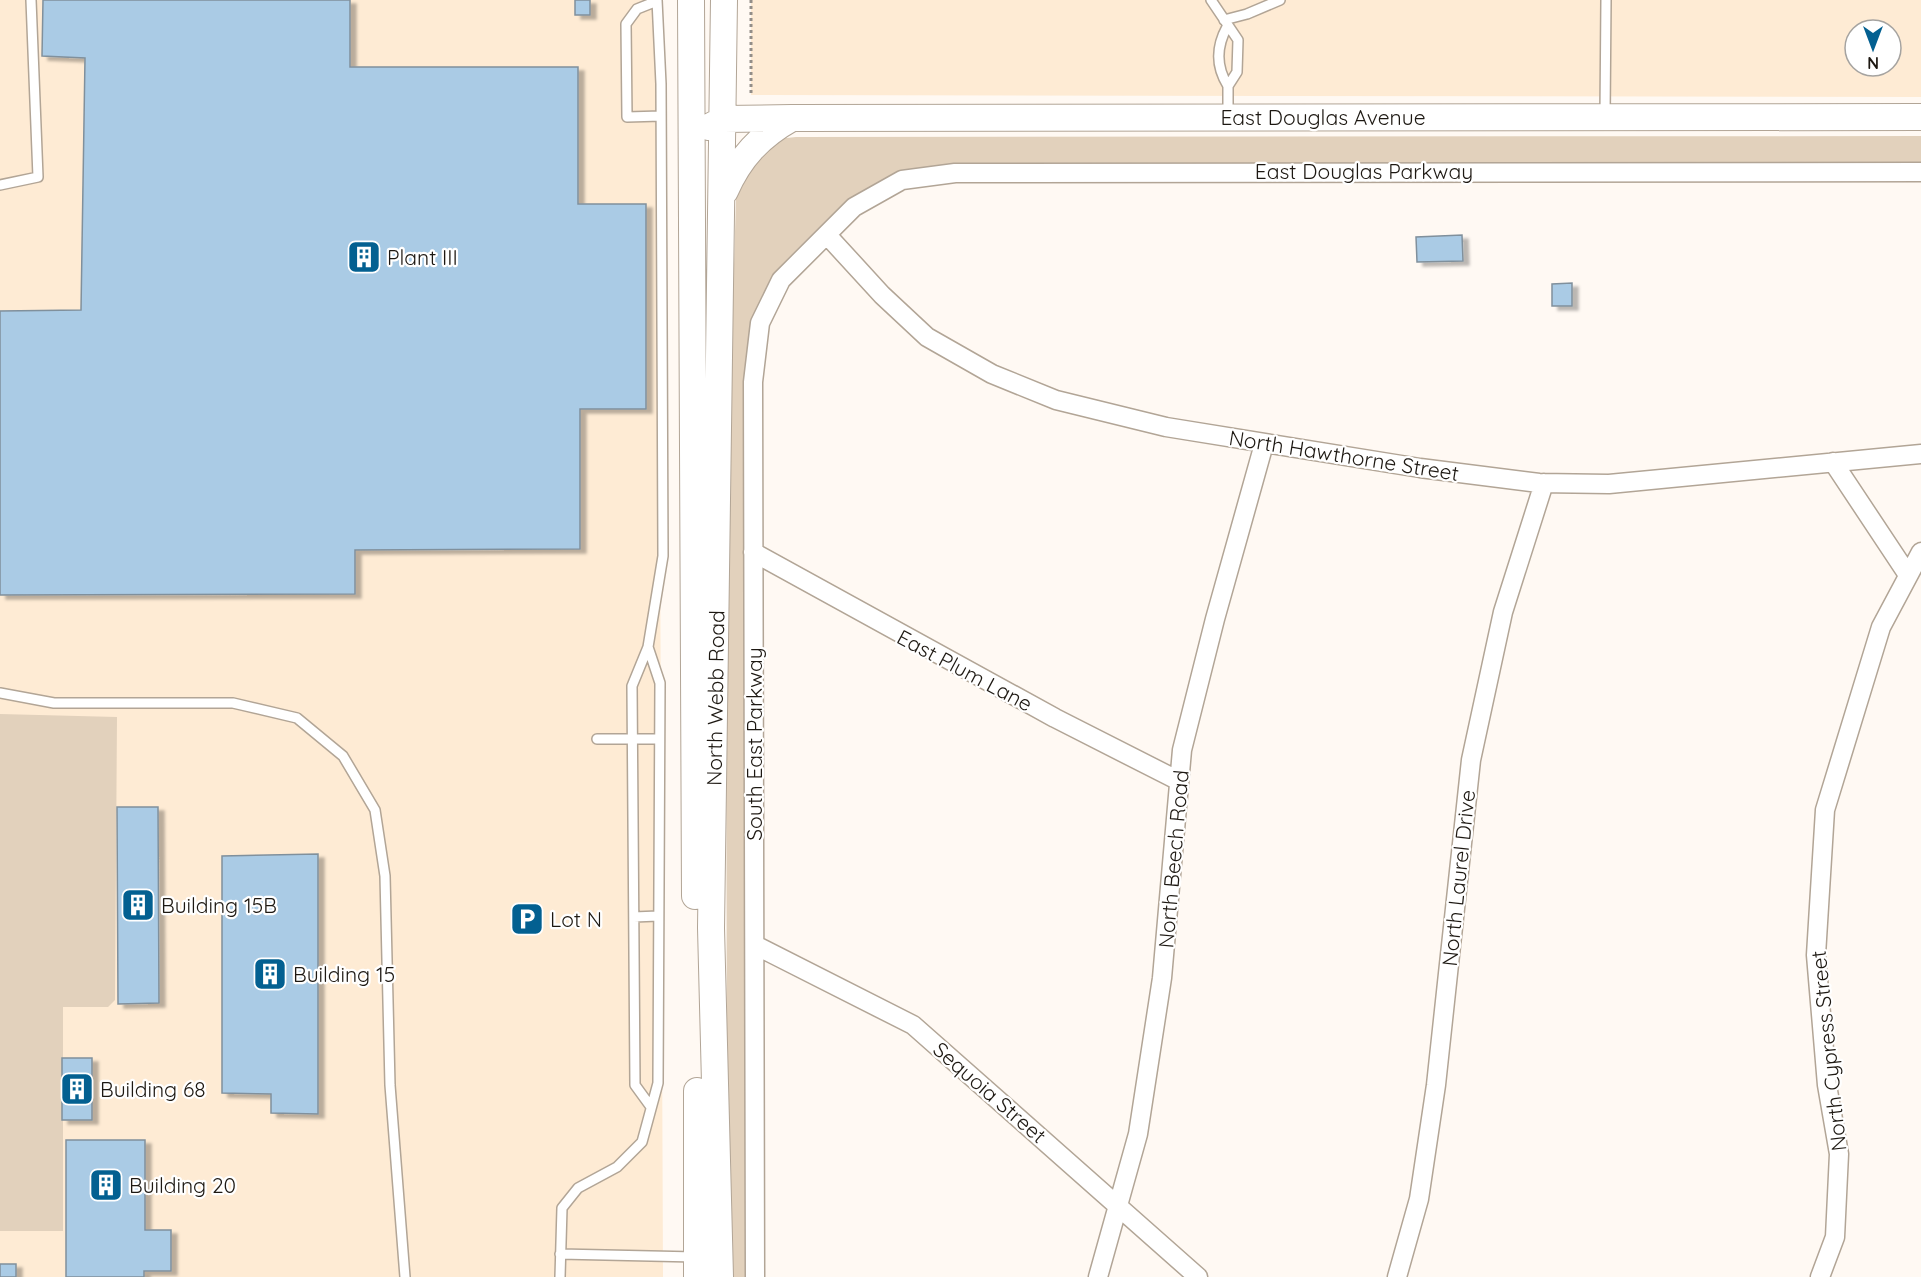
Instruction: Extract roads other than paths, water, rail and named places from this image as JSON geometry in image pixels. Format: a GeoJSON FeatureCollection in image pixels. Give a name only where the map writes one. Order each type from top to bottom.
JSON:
{"type":"FeatureCollection","features":[{"type":"Feature","properties":{"kind":"main road","name":"North Webb Road"},"geometry":{"type":"LineString","coordinates":[[691,0],[708,1267]]}},
{"type":"Feature","properties":{"kind":"main road","name":"North Webb Road"},"geometry":{"type":"LineString","coordinates":[[708,1267],[724,0]]}},
{"type":"Feature","properties":{"kind":"main road"},"geometry":{"type":"LineString","coordinates":[[691,69],[714,111],[724,119],[711,125],[699,136],[692,152]]}},
{"type":"Feature","properties":{"kind":"main road","name":"East Douglas Avenue"},"geometry":{"type":"LineString","coordinates":[[724,119],[1921,117]]}},
{"type":"Feature","properties":{"kind":"main road"},"geometry":{"type":"LineString","coordinates":[[723,197],[744,156],[758,141],[792,118]]}},
{"type":"Feature","properties":{"kind":"street","name":"East Douglas Parkway"},"geometry":{"type":"LineString","coordinates":[[827,235],[854,207],[902,180],[955,173],[1921,172]]}},
{"type":"Feature","properties":{"kind":"street","name":"North Hawthorne Street"},"geometry":{"type":"LineString","coordinates":[[827,235],[882,295],[927,337],[992,374],[1056,400],[1166,427],[1264,444],[1544,483],[1609,484],[1921,454]]}},
{"type":"Feature","properties":{"kind":"street","name":"South East Parkway"},"geometry":{"type":"LineString","coordinates":[[755,1277],[753,382],[760,323],[781,280],[827,235]]}},
{"type":"Feature","properties":{"kind":"street","name":"North Beech Road"},"geometry":{"type":"LineString","coordinates":[[1098,1277],[1138,1134],[1162,978],[1182,750],[1215,619],[1264,444]]}},
{"type":"Feature","properties":{"kind":"street"},"geometry":{"type":"LineString","coordinates":[[1833,462],[1908,575]]}},
{"type":"Feature","properties":{"kind":"street","name":"North Laurel Drive"},"geometry":{"type":"LineString","coordinates":[[1397,1277],[1419,1199],[1436,1085],[1471,760],[1503,612],[1544,483]]}},
{"type":"Feature","properties":{"kind":"street","name":"East Plum Lane"},"geometry":{"type":"LineString","coordinates":[[753,552],[1055,718],[1179,781]]}},
{"type":"Feature","properties":{"kind":"street","name":"North Cypress Street"},"geometry":{"type":"LineString","coordinates":[[1820,1277],[1835,1238],[1839,1154],[1827,1085],[1816,955],[1824,810],[1881,627],[1921,552]]}},
{"type":"Feature","properties":{"kind":"street","name":"Sequoia Street"},"geometry":{"type":"LineString","coordinates":[[755,945],[913,1025],[1198,1277]]}},
{"type":"Feature","properties":{"kind":"lane"},"geometry":{"type":"LineString","coordinates":[[0,185],[38,177],[31,0]]}},
{"type":"Feature","properties":{"kind":"lane"},"geometry":{"type":"LineString","coordinates":[[1211,0],[1238,40],[1237,72],[1228,86],[1228,118]]}},
{"type":"Feature","properties":{"kind":"lane"},"geometry":{"type":"LineString","coordinates":[[1228,86],[1218,71],[1220,40],[1226,23],[1280,0]]}},
{"type":"Feature","properties":{"kind":"lane"},"geometry":{"type":"LineString","coordinates":[[1605,117],[1606,0]]}},
{"type":"Feature","properties":{"kind":"lane"},"geometry":{"type":"LineString","coordinates":[[651,1107],[635,1085],[632,686],[648,646],[663,556],[662,116],[657,1],[637,9],[626,24],[627,117],[662,116]]}},
{"type":"Feature","properties":{"kind":"lane"},"geometry":{"type":"LineString","coordinates":[[560,1277],[562,1209],[578,1188],[617,1167],[642,1142],[658,1083],[660,683],[648,646]]}},
{"type":"Feature","properties":{"kind":"lane"},"geometry":{"type":"LineString","coordinates":[[0,693],[54,703],[233,703],[297,718],[343,756],[375,810],[385,876],[390,1085],[405,1277]]}},
{"type":"Feature","properties":{"kind":"lane"},"geometry":{"type":"LineString","coordinates":[[597,739],[659,739]]}},
{"type":"Feature","properties":{"kind":"lane"},"geometry":{"type":"LineString","coordinates":[[634,917],[658,916]]}},
{"type":"Feature","properties":{"kind":"lane"},"geometry":{"type":"LineString","coordinates":[[560,1254],[708,1267]]}},
{"type":"Feature","properties":{"kind":"place","name":"Plant III"},"geometry":{"type":"Point","coordinates":[364,257]}},
{"type":"Feature","properties":{"kind":"place","name":"Building 15B"},"geometry":{"type":"Point","coordinates":[138,905]}},
{"type":"Feature","properties":{"kind":"place","name":"Lot N"},"geometry":{"type":"Point","coordinates":[527,919]}},
{"type":"Feature","properties":{"kind":"place","name":"Building 15"},"geometry":{"type":"Point","coordinates":[270,974]}},
{"type":"Feature","properties":{"kind":"place","name":"Building 68"},"geometry":{"type":"Point","coordinates":[77,1089]}},
{"type":"Feature","properties":{"kind":"place","name":"Building 20"},"geometry":{"type":"Point","coordinates":[106,1185]}}]}
